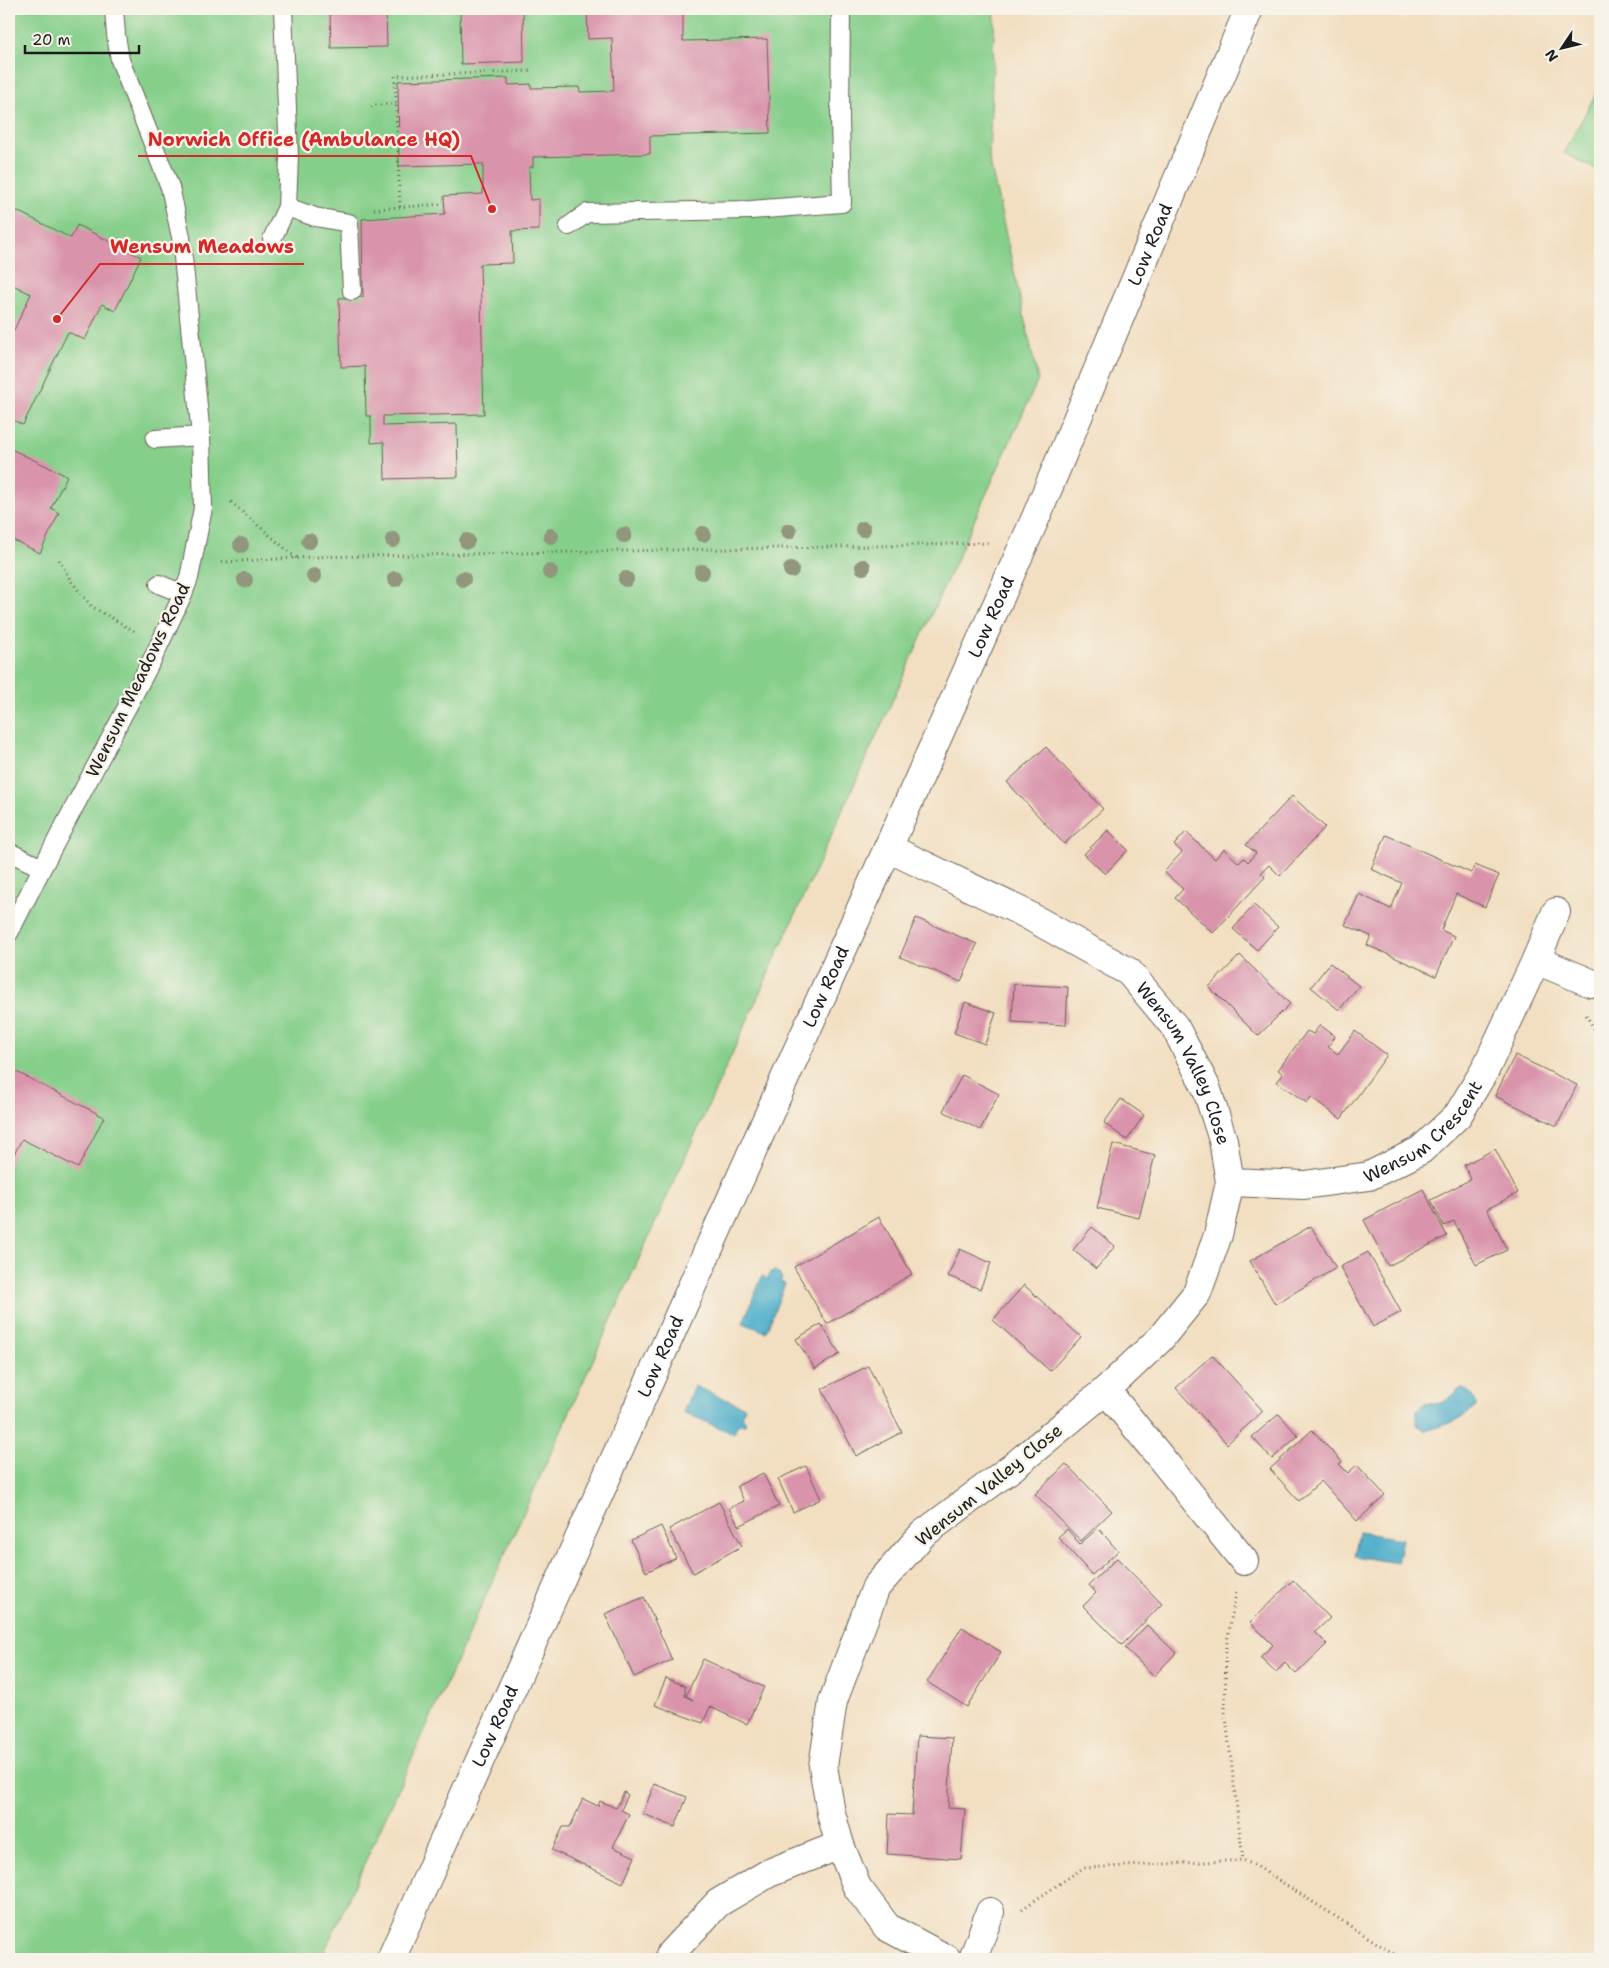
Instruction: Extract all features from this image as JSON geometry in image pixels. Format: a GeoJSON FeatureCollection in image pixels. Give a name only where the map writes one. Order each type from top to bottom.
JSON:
{"type":"FeatureCollection","features":[{"type":"Feature","properties":{"kind":"street","name":"Low Road"},"geometry":{"type":"LineString","coordinates":[[391,1959],[1025,541],[1249,9]]}},
{"type":"Feature","properties":{"kind":"street","name":"Wensum Valley Close"},"geometry":{"type":"LineString","coordinates":[[888,848],[1024,913],[1129,972],[1175,1027],[1206,1087],[1223,1140],[1230,1182],[1218,1236],[1197,1293],[1160,1339],[1106,1390],[1014,1466],[923,1534],[876,1587],[833,1701],[823,1766],[831,1813],[840,1845],[857,1887],[887,1927],[946,1959]]}},
{"type":"Feature","properties":{"kind":"street","name":"Wensum Crescent"},"geometry":{"type":"LineString","coordinates":[[1230,1182],[1304,1185],[1369,1176],[1421,1150],[1458,1115],[1485,1070],[1556,912]]}},
{"type":"Feature","properties":{"kind":"street"},"geometry":{"type":"LineString","coordinates":[[1536,960],[1591,983]]}},
{"type":"Feature","properties":{"kind":"street"},"geometry":{"type":"LineString","coordinates":[[1106,1390],[1244,1562]]}},
{"type":"Feature","properties":{"kind":"street"},"geometry":{"type":"LineString","coordinates":[[669,1959],[671,1953],[718,1902],[769,1873],[840,1845]]}},
{"type":"Feature","properties":{"kind":"street"},"geometry":{"type":"LineString","coordinates":[[973,1959],[990,1912]]}},
{"type":"Feature","properties":{"kind":"lane","name":"Wensum Meadows Road"},"geometry":{"type":"LineString","coordinates":[[9,933],[183,594],[192,564],[203,508],[201,436],[181,237],[170,187],[120,60],[114,9]]}},
{"type":"Feature","properties":{"kind":"lane"},"geometry":{"type":"LineString","coordinates":[[272,239],[287,206],[289,157],[283,9]]}},
{"type":"Feature","properties":{"kind":"lane"},"geometry":{"type":"LineString","coordinates":[[569,226],[587,213],[751,210],[842,204],[840,119],[841,9]]}},
{"type":"Feature","properties":{"kind":"lane"},"geometry":{"type":"LineString","coordinates":[[287,206],[315,217],[349,223],[352,291]]}},
{"type":"Feature","properties":{"kind":"lane"},"geometry":{"type":"LineString","coordinates":[[156,439],[201,436]]}},
{"type":"Feature","properties":{"kind":"lane"},"geometry":{"type":"LineString","coordinates":[[159,584],[183,594]]}},
{"type":"Feature","properties":{"kind":"lane"},"geometry":{"type":"LineString","coordinates":[[9,852],[42,868]]}},
{"type":"Feature","properties":{"kind":"path"},"geometry":{"type":"LineString","coordinates":[[400,207],[395,76],[533,71]]}},
{"type":"Feature","properties":{"kind":"path"},"geometry":{"type":"LineString","coordinates":[[371,107],[374,105],[396,104]]}},
{"type":"Feature","properties":{"kind":"path"},"geometry":{"type":"LineString","coordinates":[[349,223],[363,209],[445,204]]}},
{"type":"Feature","properties":{"kind":"path"},"geometry":{"type":"LineString","coordinates":[[202,476],[297,558]]}},
{"type":"Feature","properties":{"kind":"path"},"geometry":{"type":"LineString","coordinates":[[192,564],[297,558],[870,547],[1025,541]]}},
{"type":"Feature","properties":{"kind":"path"},"geometry":{"type":"LineString","coordinates":[[59,560],[71,581],[91,606],[136,632],[160,642]]}},
{"type":"Feature","properties":{"kind":"path"},"geometry":{"type":"LineString","coordinates":[[1243,1860],[1225,1710],[1226,1647],[1235,1596],[1244,1562]]}},
{"type":"Feature","properties":{"kind":"path"},"geometry":{"type":"LineString","coordinates":[[990,1912],[1015,1914],[1083,1868],[1243,1860],[1258,1867],[1402,1959]]}},
{"type":"Feature","properties":{"kind":"green space"},"geometry":{"type":"Polygon","coordinates":[[[9,9],[995,9],[989,158],[1038,380],[321,1959],[9,1959],[9,9]]]}},
{"type":"Feature","properties":{"kind":"green space"},"geometry":{"type":"Polygon","coordinates":[[[1600,86],[1600,172],[1564,153],[1600,86]]]}},
{"type":"Feature","properties":{"kind":"water"},"geometry":{"type":"Polygon","coordinates":[[[770,1272],[779,1273],[782,1278],[780,1282],[785,1284],[766,1332],[743,1323],[762,1276],[768,1279],[770,1272]]]}},
{"type":"Feature","properties":{"kind":"water"},"geometry":{"type":"Polygon","coordinates":[[[694,1386],[745,1407],[742,1416],[746,1420],[745,1424],[737,1425],[734,1434],[683,1412],[694,1386]]]}},
{"type":"Feature","properties":{"kind":"water"},"geometry":{"type":"Polygon","coordinates":[[[1462,1388],[1472,1395],[1475,1400],[1476,1407],[1470,1412],[1447,1424],[1426,1431],[1417,1425],[1417,1410],[1421,1406],[1443,1402],[1462,1388]]]}},
{"type":"Feature","properties":{"kind":"water"},"geometry":{"type":"Polygon","coordinates":[[[1359,1532],[1402,1539],[1397,1563],[1354,1556],[1359,1532]]]}},
{"type":"Feature","properties":{"kind":"building"},"geometry":{"type":"Polygon","coordinates":[[[460,9],[523,9],[524,62],[461,64],[460,9]]]}},
{"type":"Feature","properties":{"kind":"building"},"geometry":{"type":"Polygon","coordinates":[[[587,9],[683,9],[683,41],[767,39],[770,133],[650,136],[650,154],[533,157],[533,167],[529,167],[530,200],[539,199],[539,230],[512,231],[513,263],[480,264],[484,414],[383,416],[383,426],[457,424],[458,477],[385,479],[384,442],[371,443],[371,416],[366,416],[365,366],[341,367],[339,298],[363,297],[362,219],[445,214],[444,196],[483,194],[483,164],[399,166],[398,81],[508,78],[508,85],[531,84],[531,88],[579,87],[580,92],[614,91],[612,38],[588,39],[587,9]]]}},
{"type":"Feature","properties":{"kind":"building"},"geometry":{"type":"Polygon","coordinates":[[[386,11],[387,47],[331,48],[330,12],[386,11]]]}},
{"type":"Feature","properties":{"kind":"building"},"geometry":{"type":"Polygon","coordinates":[[[9,207],[71,238],[77,225],[141,257],[115,311],[102,304],[85,340],[68,332],[23,425],[9,418],[9,328],[14,330],[31,294],[9,283],[9,207]]]}},
{"type":"Feature","properties":{"kind":"building"},"geometry":{"type":"Polygon","coordinates":[[[9,448],[67,476],[51,508],[59,513],[40,553],[9,538],[9,448]]]}},
{"type":"Feature","properties":{"kind":"building"},"geometry":{"type":"Polygon","coordinates":[[[1046,747],[1103,809],[1064,844],[1007,782],[1046,747]]]}},
{"type":"Feature","properties":{"kind":"building"},"geometry":{"type":"Polygon","coordinates":[[[1292,796],[1325,827],[1280,876],[1269,865],[1261,873],[1265,877],[1213,933],[1175,898],[1183,889],[1164,872],[1182,852],[1174,845],[1186,832],[1215,859],[1224,849],[1239,863],[1244,858],[1248,862],[1256,853],[1246,845],[1292,796]]]}},
{"type":"Feature","properties":{"kind":"building"},"geometry":{"type":"Polygon","coordinates":[[[1108,830],[1128,850],[1105,874],[1084,854],[1108,830]]]}},
{"type":"Feature","properties":{"kind":"building"},"geometry":{"type":"Polygon","coordinates":[[[1386,835],[1471,873],[1475,865],[1499,875],[1485,907],[1456,894],[1441,930],[1454,936],[1436,976],[1367,945],[1371,936],[1345,925],[1359,894],[1391,909],[1402,883],[1371,869],[1386,835]]]}},
{"type":"Feature","properties":{"kind":"building"},"geometry":{"type":"Polygon","coordinates":[[[1254,905],[1278,927],[1257,950],[1233,929],[1254,905]]]}},
{"type":"Feature","properties":{"kind":"building"},"geometry":{"type":"Polygon","coordinates":[[[916,918],[977,944],[961,982],[900,957],[916,918]]]}},
{"type":"Feature","properties":{"kind":"building"},"geometry":{"type":"Polygon","coordinates":[[[1240,955],[1290,1004],[1258,1036],[1209,987],[1240,955]]]}},
{"type":"Feature","properties":{"kind":"building"},"geometry":{"type":"Polygon","coordinates":[[[1330,963],[1359,986],[1339,1010],[1311,987],[1330,963]]]}},
{"type":"Feature","properties":{"kind":"building"},"geometry":{"type":"Polygon","coordinates":[[[1014,984],[1068,987],[1066,1025],[1012,1022],[1014,984]]]}},
{"type":"Feature","properties":{"kind":"building"},"geometry":{"type":"Polygon","coordinates":[[[965,1002],[996,1013],[985,1044],[954,1033],[965,1002]]]}},
{"type":"Feature","properties":{"kind":"building"},"geometry":{"type":"Polygon","coordinates":[[[1320,1025],[1335,1036],[1328,1047],[1338,1054],[1355,1031],[1387,1055],[1341,1119],[1311,1097],[1307,1103],[1277,1082],[1283,1074],[1278,1070],[1307,1031],[1313,1034],[1320,1025]]]}},
{"type":"Feature","properties":{"kind":"building"},"geometry":{"type":"Polygon","coordinates":[[[1515,1055],[1577,1085],[1557,1126],[1495,1096],[1515,1055]]]}},
{"type":"Feature","properties":{"kind":"building"},"geometry":{"type":"Polygon","coordinates":[[[9,1068],[104,1117],[78,1168],[22,1139],[9,1164],[9,1068]]]}},
{"type":"Feature","properties":{"kind":"building"},"geometry":{"type":"Polygon","coordinates":[[[962,1075],[999,1094],[980,1130],[943,1111],[962,1075]]]}},
{"type":"Feature","properties":{"kind":"building"},"geometry":{"type":"Polygon","coordinates":[[[1121,1099],[1144,1115],[1127,1140],[1104,1123],[1121,1099]]]}},
{"type":"Feature","properties":{"kind":"building"},"geometry":{"type":"Polygon","coordinates":[[[1113,1144],[1155,1155],[1139,1218],[1097,1208],[1113,1144]]]}},
{"type":"Feature","properties":{"kind":"building"},"geometry":{"type":"Polygon","coordinates":[[[1495,1149],[1518,1193],[1487,1209],[1507,1250],[1476,1265],[1454,1221],[1444,1226],[1431,1200],[1471,1179],[1464,1165],[1495,1149]]]}},
{"type":"Feature","properties":{"kind":"building"},"geometry":{"type":"Polygon","coordinates":[[[1423,1189],[1447,1236],[1388,1266],[1364,1220],[1423,1189]]]}},
{"type":"Feature","properties":{"kind":"building"},"geometry":{"type":"Polygon","coordinates":[[[879,1217],[912,1274],[827,1324],[794,1267],[879,1217]]]}},
{"type":"Feature","properties":{"kind":"building"},"geometry":{"type":"Polygon","coordinates":[[[1311,1226],[1336,1268],[1275,1304],[1250,1261],[1311,1226]]]}},
{"type":"Feature","properties":{"kind":"building"},"geometry":{"type":"Polygon","coordinates":[[[1092,1227],[1115,1246],[1096,1269],[1073,1250],[1092,1227]]]}},
{"type":"Feature","properties":{"kind":"building"},"geometry":{"type":"Polygon","coordinates":[[[960,1249],[991,1263],[980,1289],[948,1276],[960,1249]]]}},
{"type":"Feature","properties":{"kind":"building"},"geometry":{"type":"Polygon","coordinates":[[[1368,1252],[1401,1312],[1373,1327],[1340,1267],[1368,1252]]]}},
{"type":"Feature","properties":{"kind":"building"},"geometry":{"type":"Polygon","coordinates":[[[1024,1285],[1081,1337],[1050,1371],[993,1320],[1024,1285]]]}},
{"type":"Feature","properties":{"kind":"building"},"geometry":{"type":"Polygon","coordinates":[[[821,1324],[840,1354],[815,1369],[796,1339],[821,1324]]]}},
{"type":"Feature","properties":{"kind":"building"},"geometry":{"type":"Polygon","coordinates":[[[1212,1355],[1263,1411],[1227,1444],[1176,1388],[1212,1355]]]}},
{"type":"Feature","properties":{"kind":"building"},"geometry":{"type":"Polygon","coordinates":[[[868,1366],[902,1432],[856,1456],[822,1389],[868,1366]]]}},
{"type":"Feature","properties":{"kind":"building"},"geometry":{"type":"Polygon","coordinates":[[[1279,1414],[1298,1436],[1272,1459],[1252,1437],[1279,1414]]]}},
{"type":"Feature","properties":{"kind":"building"},"geometry":{"type":"Polygon","coordinates":[[[1312,1430],[1342,1462],[1339,1464],[1348,1473],[1357,1465],[1385,1495],[1357,1521],[1321,1481],[1299,1501],[1270,1469],[1312,1430]]]}},
{"type":"Feature","properties":{"kind":"building"},"geometry":{"type":"Polygon","coordinates":[[[1066,1464],[1112,1511],[1081,1541],[1035,1494],[1066,1464]]]}},
{"type":"Feature","properties":{"kind":"building"},"geometry":{"type":"Polygon","coordinates":[[[806,1466],[821,1499],[793,1512],[778,1479],[806,1466]]]}},
{"type":"Feature","properties":{"kind":"building"},"geometry":{"type":"Polygon","coordinates":[[[763,1473],[779,1506],[739,1526],[729,1508],[744,1501],[737,1486],[763,1473]]]}},
{"type":"Feature","properties":{"kind":"building"},"geometry":{"type":"Polygon","coordinates":[[[719,1502],[742,1546],[693,1573],[669,1529],[719,1502]]]}},
{"type":"Feature","properties":{"kind":"building"},"geometry":{"type":"Polygon","coordinates":[[[661,1526],[676,1558],[646,1572],[631,1540],[661,1526]]]}},
{"type":"Feature","properties":{"kind":"building"},"geometry":{"type":"Polygon","coordinates":[[[1098,1528],[1118,1551],[1092,1575],[1058,1537],[1067,1529],[1080,1544],[1098,1528]]]}},
{"type":"Feature","properties":{"kind":"building"},"geometry":{"type":"Polygon","coordinates":[[[1117,1558],[1162,1604],[1122,1645],[1083,1606],[1096,1593],[1089,1585],[1117,1558]]]}},
{"type":"Feature","properties":{"kind":"building"},"geometry":{"type":"Polygon","coordinates":[[[1293,1580],[1330,1618],[1315,1632],[1327,1644],[1296,1674],[1285,1663],[1276,1672],[1260,1657],[1273,1645],[1250,1622],[1293,1580]]]}},
{"type":"Feature","properties":{"kind":"building"},"geometry":{"type":"Polygon","coordinates":[[[644,1597],[672,1660],[634,1677],[605,1614],[644,1597]]]}},
{"type":"Feature","properties":{"kind":"building"},"geometry":{"type":"Polygon","coordinates":[[[1147,1625],[1176,1653],[1154,1676],[1125,1648],[1147,1625]]]}},
{"type":"Feature","properties":{"kind":"building"},"geometry":{"type":"Polygon","coordinates":[[[962,1627],[1001,1652],[967,1707],[927,1682],[962,1627]]]}},
{"type":"Feature","properties":{"kind":"building"},"geometry":{"type":"Polygon","coordinates":[[[703,1659],[764,1687],[747,1724],[710,1707],[703,1723],[655,1705],[666,1678],[685,1686],[685,1696],[693,1700],[686,1696],[703,1659]]]}},
{"type":"Feature","properties":{"kind":"building"},"geometry":{"type":"Polygon","coordinates":[[[917,1736],[952,1738],[948,1808],[965,1809],[961,1859],[887,1854],[889,1814],[912,1815],[917,1736]]]}},
{"type":"Feature","properties":{"kind":"building"},"geometry":{"type":"Polygon","coordinates":[[[654,1784],[687,1797],[675,1827],[643,1814],[654,1784]]]}},
{"type":"Feature","properties":{"kind":"building"},"geometry":{"type":"Polygon","coordinates":[[[624,1792],[628,1795],[621,1810],[629,1814],[613,1847],[635,1857],[623,1883],[552,1850],[563,1827],[570,1827],[583,1799],[598,1806],[600,1801],[616,1808],[624,1792]]]}},
{"type":"Feature","properties":{"kind":"place","name":"Norwich Office (Ambulance HQ)"},"geometry":{"type":"Point","coordinates":[492,209]}},
{"type":"Feature","properties":{"kind":"place","name":"Wensum Meadows"},"geometry":{"type":"Point","coordinates":[57,319]}}]}
